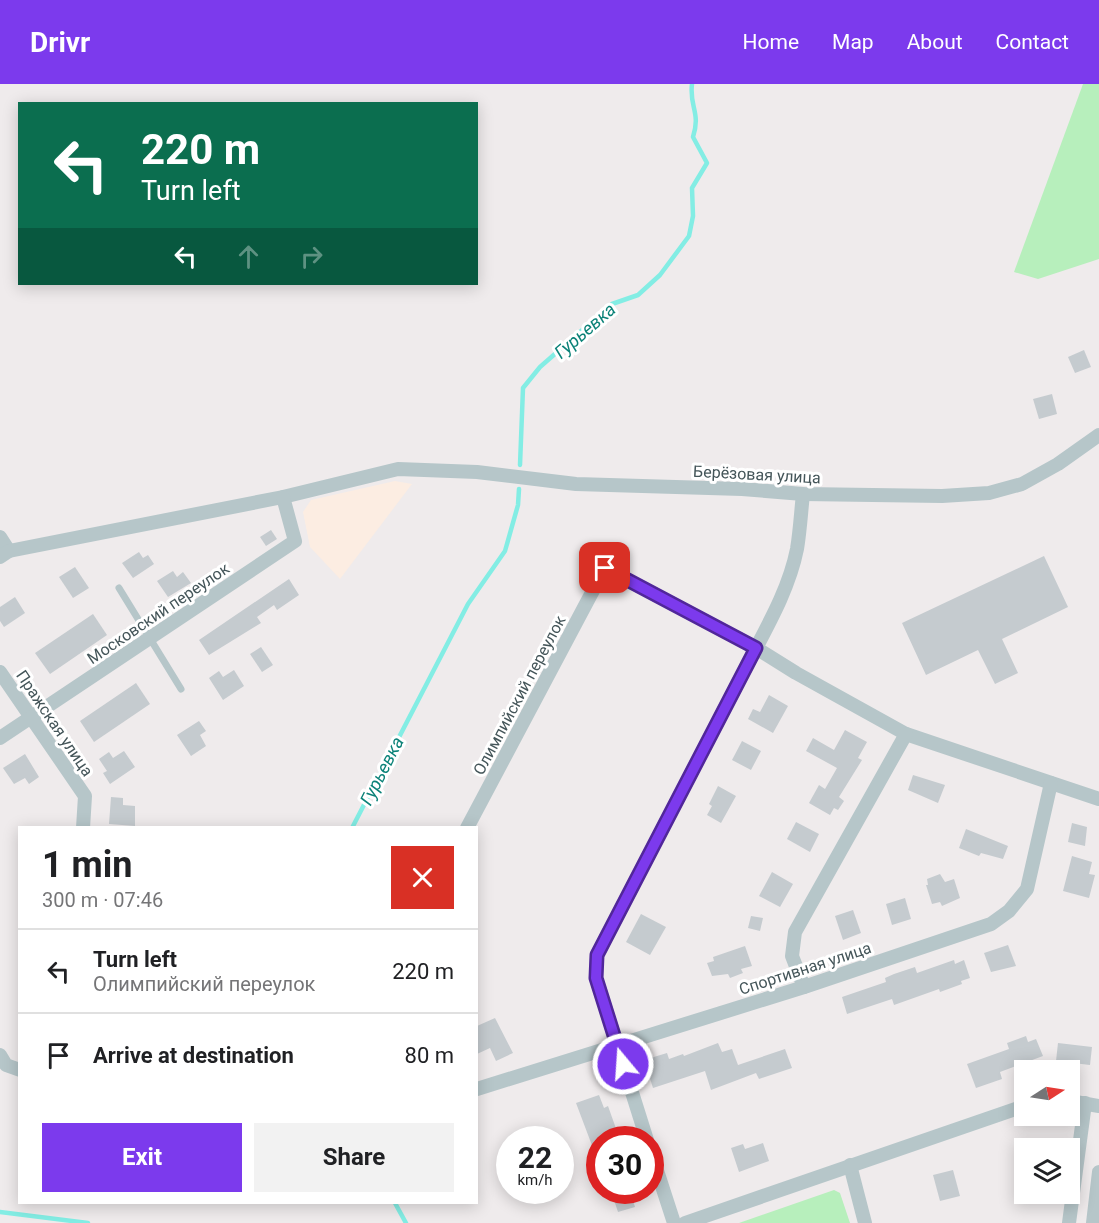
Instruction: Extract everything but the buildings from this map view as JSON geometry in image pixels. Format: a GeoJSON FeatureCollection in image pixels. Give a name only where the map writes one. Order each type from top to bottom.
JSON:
{"type":"FeatureCollection","features":[{"type":"Feature","properties":{"kind":"street","name":"Берёзовая улица"},"geometry":{"type":"LineString","coordinates":[[5,554],[283,496],[398,469],[477,472],[576,484],[742,489],[803,494],[942,496],[989,493],[1022,484],[1058,464],[1099,435]]}},
{"type":"Feature","properties":{"kind":"street"},"geometry":{"type":"LineString","coordinates":[[643,1126],[596,978],[597,955],[777,609],[797,550],[803,494]]}},
{"type":"Feature","properties":{"kind":"street","name":"Московский переулок"},"geometry":{"type":"LineString","coordinates":[[0,738],[295,541],[283,496]]}},
{"type":"Feature","properties":{"kind":"street"},"geometry":{"type":"LineString","coordinates":[[0,537],[5,554]]}},
{"type":"Feature","properties":{"kind":"street","name":"Олимпийский переулок"},"geometry":{"type":"LineString","coordinates":[[468,826],[605,568],[756,648]]}},
{"type":"Feature","properties":{"kind":"street"},"geometry":{"type":"LineString","coordinates":[[756,648],[906,734],[1099,799]]}},
{"type":"Feature","properties":{"kind":"street","name":"Пражская улица"},"geometry":{"type":"LineString","coordinates":[[0,672],[85,796],[83,826]]}},
{"type":"Feature","properties":{"kind":"street"},"geometry":{"type":"LineString","coordinates":[[804,987],[792,956],[795,932],[906,734]]}},
{"type":"Feature","properties":{"kind":"street","name":"Спортивная улица"},"geometry":{"type":"LineString","coordinates":[[478,1089],[804,987],[991,924],[1009,911],[1027,889],[1051,783]]}},
{"type":"Feature","properties":{"kind":"street"},"geometry":{"type":"LineString","coordinates":[[0,1055],[6,1065],[18,1069]]}},
{"type":"Feature","properties":{"kind":"street"},"geometry":{"type":"LineString","coordinates":[[1080,1102],[1099,1106]]}},
{"type":"Feature","properties":{"kind":"street"},"geometry":{"type":"LineString","coordinates":[[1068,1223],[1085,1103]]}},
{"type":"Feature","properties":{"kind":"street"},"geometry":{"type":"LineString","coordinates":[[685,1223],[1014,1109]]}},
{"type":"Feature","properties":{"kind":"street"},"geometry":{"type":"LineString","coordinates":[[850,1165],[865,1223]]}},
{"type":"Feature","properties":{"kind":"street"},"geometry":{"type":"LineString","coordinates":[[1093,1223],[1099,1172]]}},
{"type":"Feature","properties":{"kind":"street"},"geometry":{"type":"LineString","coordinates":[[664,1192],[674,1223]]}},
{"type":"Feature","properties":{"kind":"lane"},"geometry":{"type":"LineString","coordinates":[[119,588],[181,689]]}},
{"type":"Feature","properties":{"kind":"shaded area"},"geometry":{"type":"Polygon","coordinates":[[[395,481],[412,484],[340,579],[310,547],[303,512],[311,500],[395,481]]]}},
{"type":"Feature","properties":{"kind":"green space"},"geometry":{"type":"Polygon","coordinates":[[[1083,84],[1099,84],[1099,259],[1038,279],[1014,272],[1083,84]]]}},
{"type":"Feature","properties":{"kind":"green space"},"geometry":{"type":"Polygon","coordinates":[[[834,1190],[840,1193],[850,1223],[739,1223],[834,1190]]]}},
{"type":"Feature","properties":{"kind":"waterway","name":"Гурьевка"},"geometry":{"type":"LineString","coordinates":[[520,465],[523,388],[540,367],[612,304],[638,295],[660,275],[689,236],[693,216],[692,188],[707,163],[693,137],[696,121],[692,84]]}},
{"type":"Feature","properties":{"kind":"waterway","name":"Гурьевка"},"geometry":{"type":"LineString","coordinates":[[353,826],[468,604],[505,551],[518,505],[519,489]]}},
{"type":"Feature","properties":{"kind":"waterway","name":"Гурьевка"},"geometry":{"type":"LineString","coordinates":[[396,1204],[406,1223]]}},
{"type":"Feature","properties":{"kind":"waterway"},"geometry":{"type":"LineString","coordinates":[[0,1212],[88,1223]]}},
{"type":"Feature","properties":{"kind":"route"},"geometry":{"type":"LineString","coordinates":[[605,568],[756,648],[597,955],[596,978],[623,1064]]}}]}
